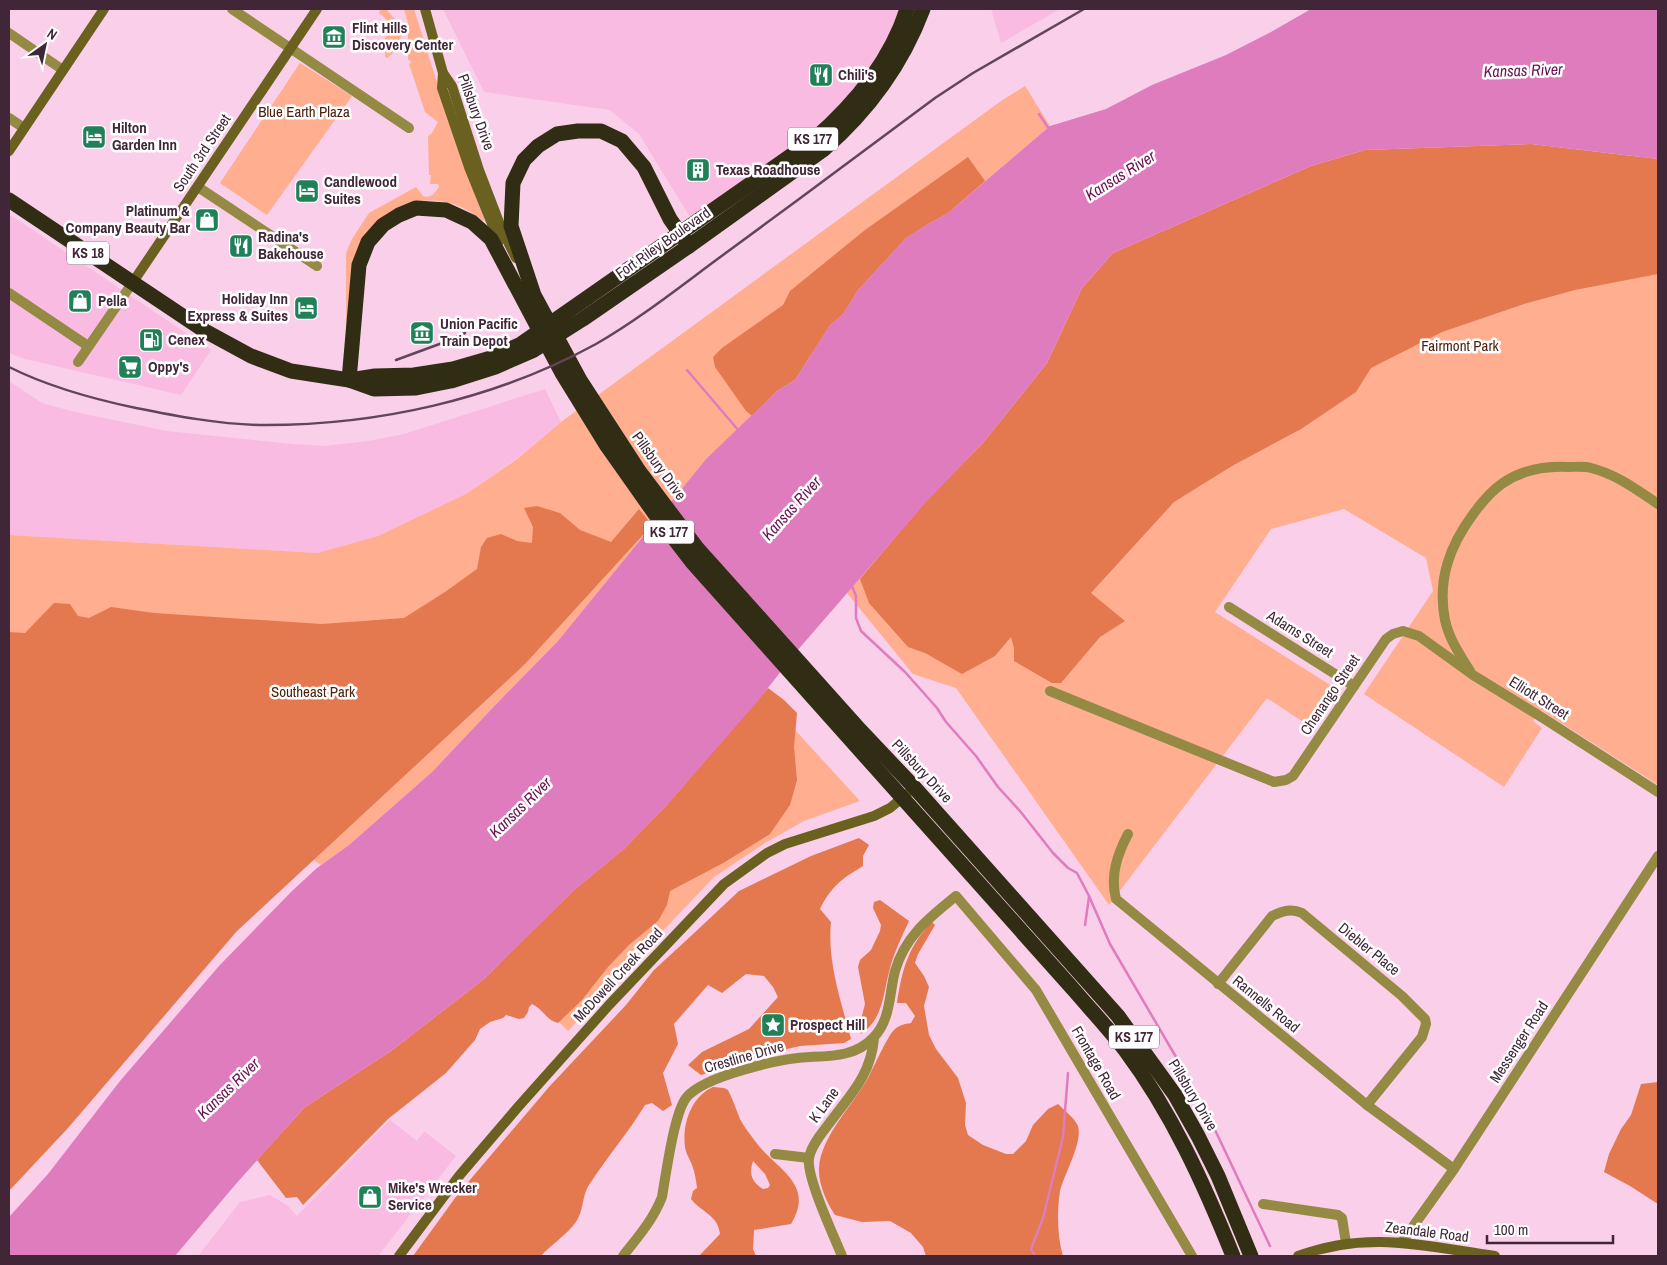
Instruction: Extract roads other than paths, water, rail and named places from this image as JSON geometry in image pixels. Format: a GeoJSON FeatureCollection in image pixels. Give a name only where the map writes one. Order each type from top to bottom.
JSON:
{"type":"FeatureCollection","features":[{"type":"Feature","properties":{"kind":"highway","name":"Fort Riley Boulevard"},"geometry":{"type":"LineString","coordinates":[[685,240],[812,141],[842,114],[870,80],[885,57],[907,9]]}},
{"type":"Feature","properties":{"kind":"highway","name":"Fort Riley Boulevard"},"geometry":{"type":"LineString","coordinates":[[9,200],[205,331],[251,356],[291,371],[349,380],[375,376],[414,375],[453,369],[491,358],[521,344],[799,168],[843,133],[880,91],[906,46],[922,9]]}},
{"type":"Feature","properties":{"kind":"highway","name":"KS 177"},"geometry":{"type":"LineString","coordinates":[[528,298],[511,226],[513,183],[524,160],[538,146],[556,134],[578,130],[601,131],[622,141],[644,167],[670,219],[685,240]]}},
{"type":"Feature","properties":{"kind":"highway","name":"KS 177"},"geometry":{"type":"LineString","coordinates":[[349,380],[359,265],[368,242],[383,225],[399,215],[416,208],[446,210],[472,222],[491,239],[528,298]]}},
{"type":"Feature","properties":{"kind":"highway","name":"Pillsbury Drive"},"geometry":{"type":"LineString","coordinates":[[528,298],[562,373],[585,411],[655,514],[692,562],[855,734],[914,787],[1102,996],[1148,1056],[1175,1096],[1198,1136],[1218,1176],[1251,1256]]}},
{"type":"Feature","properties":{"kind":"highway","name":"Pillsbury Drive"},"geometry":{"type":"LineString","coordinates":[[855,734],[902,798],[1124,1050],[1179,1135],[1200,1177],[1234,1256]]}},
{"type":"Feature","properties":{"kind":"street"},"geometry":{"type":"LineString","coordinates":[[9,151],[104,9]]}},
{"type":"Feature","properties":{"kind":"street"},"geometry":{"type":"LineString","coordinates":[[232,9],[409,128]]}},
{"type":"Feature","properties":{"kind":"street","name":"South 3rd Street"},"geometry":{"type":"LineString","coordinates":[[78,362],[317,9]]}},
{"type":"Feature","properties":{"kind":"street","name":"Pillsbury Drive"},"geometry":{"type":"LineString","coordinates":[[425,9],[443,73],[442,88],[469,167],[496,234],[528,298]]}},
{"type":"Feature","properties":{"kind":"street"},"geometry":{"type":"LineString","coordinates":[[9,33],[63,70]]}},
{"type":"Feature","properties":{"kind":"street"},"geometry":{"type":"LineString","coordinates":[[9,118],[24,128]]}},
{"type":"Feature","properties":{"kind":"street"},"geometry":{"type":"LineString","coordinates":[[198,187],[317,266]]}},
{"type":"Feature","properties":{"kind":"street"},"geometry":{"type":"LineString","coordinates":[[9,293],[88,346]]}},
{"type":"Feature","properties":{"kind":"street"},"geometry":{"type":"LineString","coordinates":[[1473,675],[1456,648],[1445,620],[1443,586],[1448,559],[1459,533],[1489,494],[1509,479],[1528,471],[1553,466],[1590,468],[1619,478],[1658,504]]}},
{"type":"Feature","properties":{"kind":"street","name":"Adams Street"},"geometry":{"type":"LineString","coordinates":[[1229,607],[1354,686]]}},
{"type":"Feature","properties":{"kind":"street","name":"Elliott Street"},"geometry":{"type":"LineString","coordinates":[[1403,631],[1419,636],[1473,675],[1658,792]]}},
{"type":"Feature","properties":{"kind":"street","name":"Chenango Street"},"geometry":{"type":"LineString","coordinates":[[1050,691],[1274,782],[1286,780],[1292,776],[1386,640],[1394,634],[1403,631]]}},
{"type":"Feature","properties":{"kind":"street","name":"McDowell Creek Road"},"geometry":{"type":"LineString","coordinates":[[399,1256],[458,1176],[518,1107],[609,1005],[724,884],[767,853],[785,844],[874,816],[890,808],[914,787]]}},
{"type":"Feature","properties":{"kind":"street","name":"Rannells Road"},"geometry":{"type":"LineString","coordinates":[[1128,834],[1118,856],[1114,872],[1113,888],[1116,899],[1368,1105],[1454,1169]]}},
{"type":"Feature","properties":{"kind":"street","name":"Messenger Road"},"geometry":{"type":"LineString","coordinates":[[1402,1242],[1454,1169],[1658,856]]}},
{"type":"Feature","properties":{"kind":"street","name":"Crestline Drive"},"geometry":{"type":"LineString","coordinates":[[623,1256],[651,1220],[662,1197],[679,1110],[686,1097],[702,1085],[724,1076],[789,1058],[839,1055],[860,1049],[874,1038],[883,1025],[889,1006],[895,972],[902,953],[916,931],[956,896]]}},
{"type":"Feature","properties":{"kind":"street","name":"Frontage Road"},"geometry":{"type":"LineString","coordinates":[[956,896],[1036,990],[1192,1256]]}},
{"type":"Feature","properties":{"kind":"street","name":"Diebler Place"},"geometry":{"type":"LineString","coordinates":[[1218,984],[1272,916],[1294,910],[1309,920],[1408,1000],[1425,1019],[1426,1024],[1422,1037],[1368,1105]]}},
{"type":"Feature","properties":{"kind":"street","name":"K Lane"},"geometry":{"type":"LineString","coordinates":[[809,1158],[822,1132],[868,1069],[874,1038]]}},
{"type":"Feature","properties":{"kind":"street"},"geometry":{"type":"LineString","coordinates":[[775,1154],[809,1158],[810,1172],[819,1199],[842,1256]]}},
{"type":"Feature","properties":{"kind":"street"},"geometry":{"type":"LineString","coordinates":[[1264,1204],[1338,1215],[1344,1222],[1346,1243]]}},
{"type":"Feature","properties":{"kind":"street","name":"Zeandale Road"},"geometry":{"type":"LineString","coordinates":[[1298,1256],[1330,1246],[1363,1241],[1402,1242],[1495,1256]]}},
{"type":"Feature","properties":{"kind":"water","name":"Kansas River"},"geometry":{"type":"Polygon","coordinates":[[[1311,9],[1658,9],[1658,159],[1531,144],[1365,150],[1311,166],[1113,253],[1082,288],[1047,363],[982,444],[927,501],[796,652],[757,702],[666,806],[624,849],[573,891],[484,979],[391,1051],[305,1107],[175,1256],[9,1256],[9,1217],[48,1174],[120,1081],[219,966],[317,868],[349,845],[432,772],[558,641],[706,459],[777,391],[795,380],[830,325],[843,314],[858,290],[906,238],[948,213],[1050,126],[1106,109],[1152,85],[1226,55],[1311,9]]]}},
{"type":"Feature","properties":{"kind":"waterway"},"geometry":{"type":"LineString","coordinates":[[1039,114],[1049,129]]}},
{"type":"Feature","properties":{"kind":"waterway"},"geometry":{"type":"LineString","coordinates":[[687,370],[739,431]]}},
{"type":"Feature","properties":{"kind":"waterway"},"geometry":{"type":"LineString","coordinates":[[852,586],[856,596],[856,618],[861,631],[905,672],[937,708],[946,722],[976,756],[998,787],[1020,811],[1053,853],[1068,868],[1077,873],[1110,944],[1176,1057],[1216,1132],[1270,1246]]}},
{"type":"Feature","properties":{"kind":"waterway"},"geometry":{"type":"LineString","coordinates":[[1085,925],[1089,897]]}},
{"type":"Feature","properties":{"kind":"waterway"},"geometry":{"type":"LineString","coordinates":[[1035,1256],[1031,1249],[1043,1218],[1063,1137],[1068,1073]]}},
{"type":"Feature","properties":{"kind":"railway"},"geometry":{"type":"LineString","coordinates":[[9,367],[71,392],[104,401],[182,417],[259,425],[346,421],[390,415],[475,395],[557,364],[613,334],[661,301],[935,98],[973,73],[1084,9]]}},
{"type":"Feature","properties":{"kind":"railway"},"geometry":{"type":"LineString","coordinates":[[396,360],[465,333]]}},
{"type":"Feature","properties":{"kind":"place","name":"Flint Hills Discovery Center"},"geometry":{"type":"Point","coordinates":[334,37]}},
{"type":"Feature","properties":{"kind":"place","name":"Chili's"},"geometry":{"type":"Point","coordinates":[821,75]}},
{"type":"Feature","properties":{"kind":"place","name":"Hilton Garden Inn"},"geometry":{"type":"Point","coordinates":[94,137]}},
{"type":"Feature","properties":{"kind":"place","name":"Texas Roadhouse"},"geometry":{"type":"Point","coordinates":[698,170]}},
{"type":"Feature","properties":{"kind":"place","name":"Candlewood Suites"},"geometry":{"type":"Point","coordinates":[307,191]}},
{"type":"Feature","properties":{"kind":"place","name":"Platinum & Company Beauty Bar"},"geometry":{"type":"Point","coordinates":[207,220]}},
{"type":"Feature","properties":{"kind":"place","name":"Radina's Bakehouse"},"geometry":{"type":"Point","coordinates":[241,246]}},
{"type":"Feature","properties":{"kind":"place","name":"Pella"},"geometry":{"type":"Point","coordinates":[80,301]}},
{"type":"Feature","properties":{"kind":"place","name":"Holiday Inn Express & Suites"},"geometry":{"type":"Point","coordinates":[306,308]}},
{"type":"Feature","properties":{"kind":"place","name":"Union Pacific Train Depot"},"geometry":{"type":"Point","coordinates":[422,333]}},
{"type":"Feature","properties":{"kind":"place","name":"Cenex"},"geometry":{"type":"Point","coordinates":[151,340]}},
{"type":"Feature","properties":{"kind":"place","name":"Oppy's"},"geometry":{"type":"Point","coordinates":[130,367]}},
{"type":"Feature","properties":{"kind":"place","name":"Prospect Hill"},"geometry":{"type":"Point","coordinates":[773,1025]}},
{"type":"Feature","properties":{"kind":"place","name":"Mike's Wrecker Service"},"geometry":{"type":"Point","coordinates":[370,1197]}},
{"type":"Feature","properties":{"kind":"park label","name":"Blue Earth Plaza"},"geometry":{"type":"Point","coordinates":[304,112]}},
{"type":"Feature","properties":{"kind":"park label","name":"Fairmont Park"},"geometry":{"type":"Point","coordinates":[1460,346]}},
{"type":"Feature","properties":{"kind":"park label","name":"Southeast Park"},"geometry":{"type":"Point","coordinates":[313,692]}}]}
